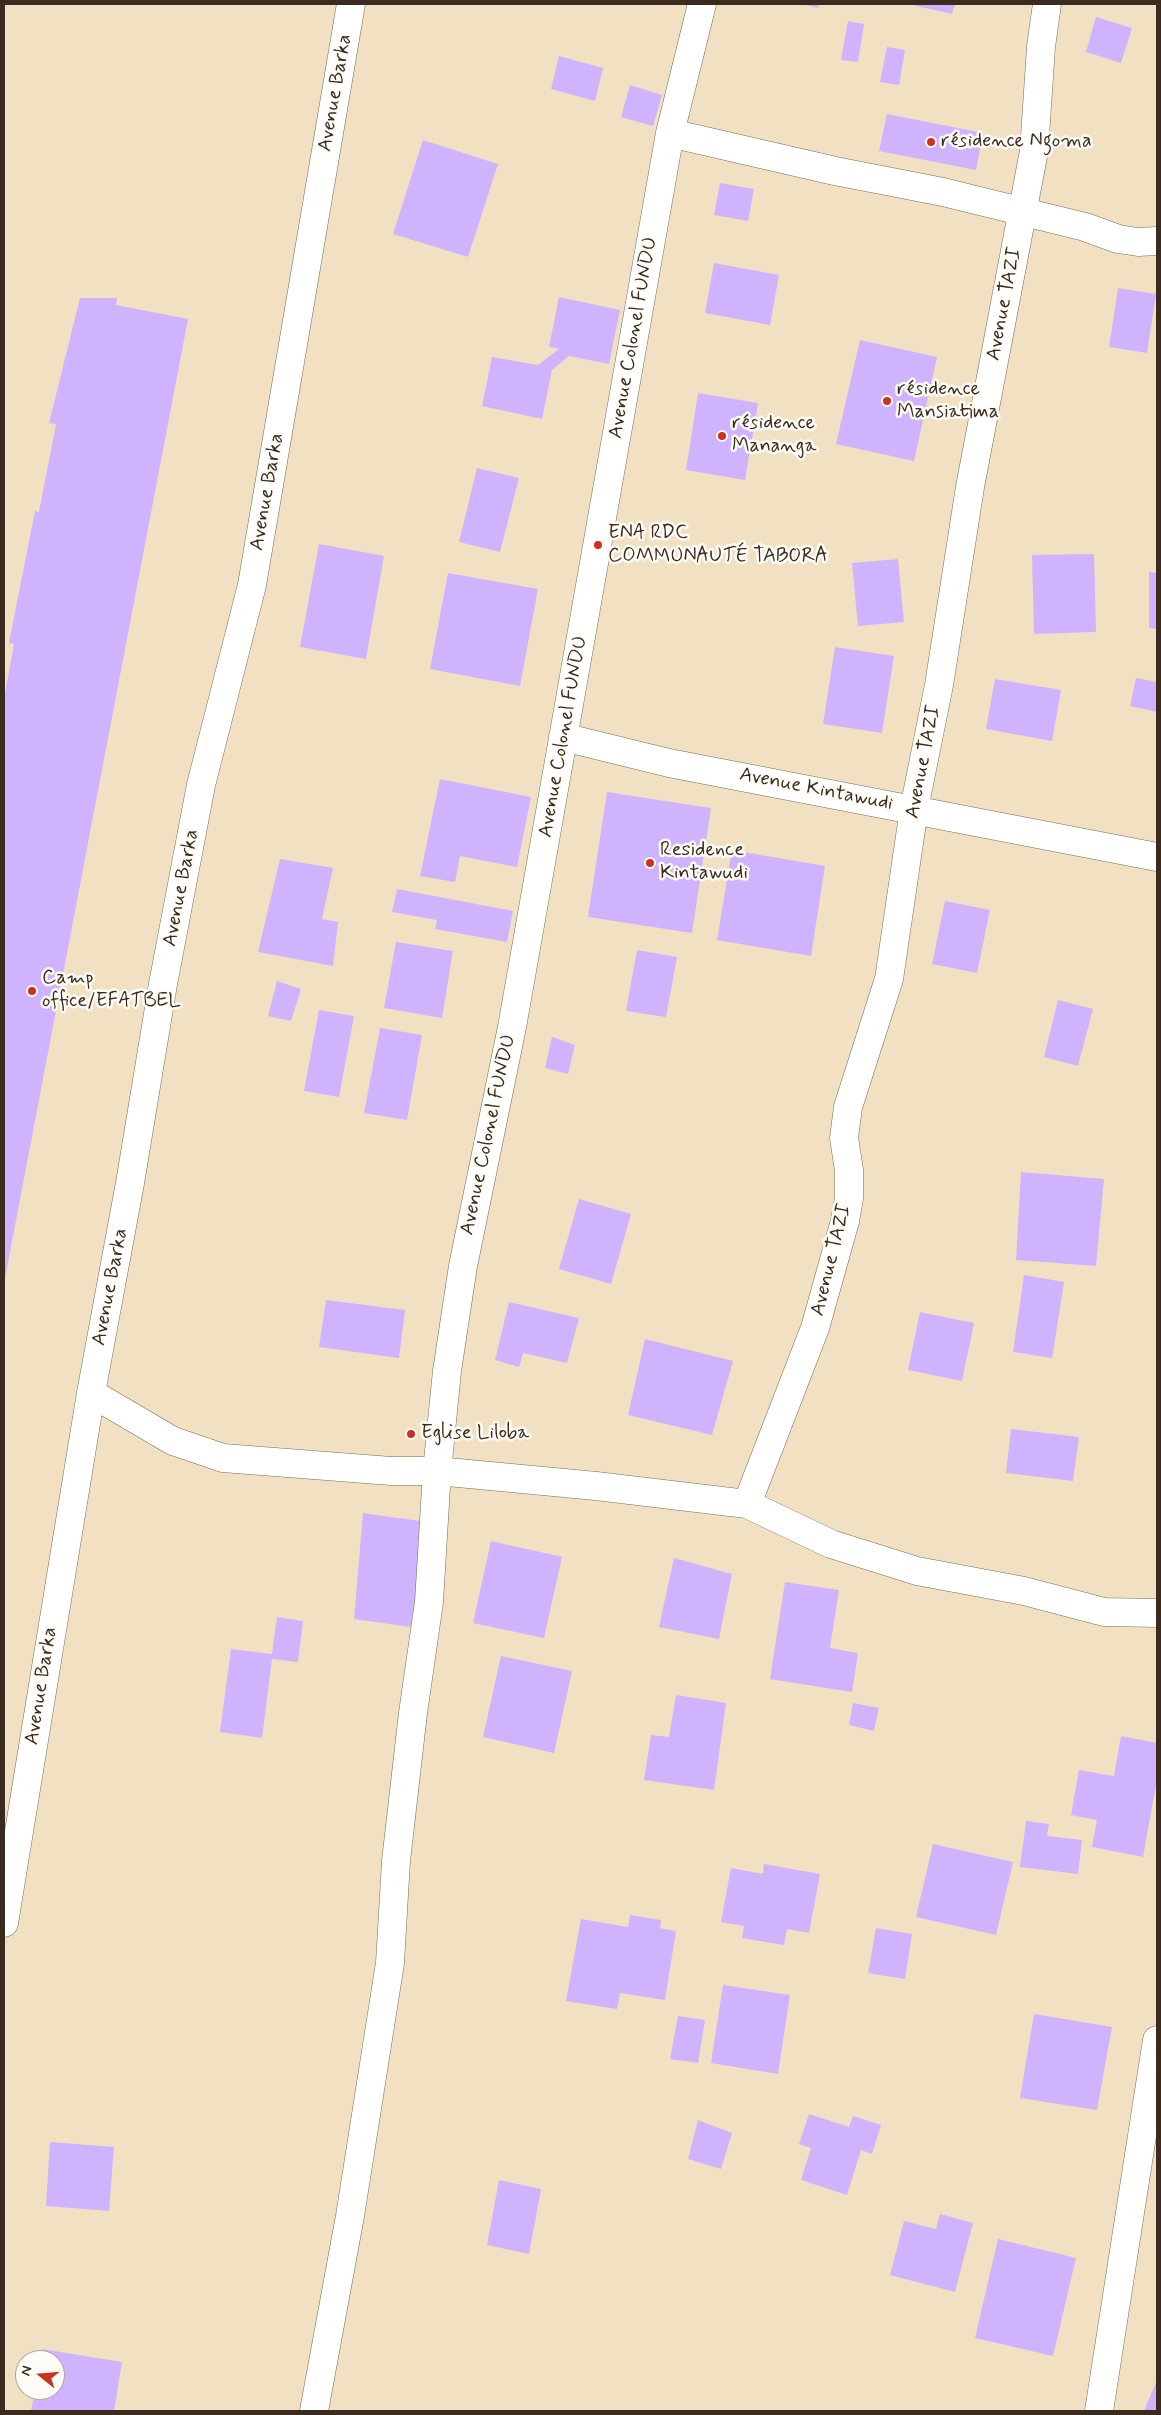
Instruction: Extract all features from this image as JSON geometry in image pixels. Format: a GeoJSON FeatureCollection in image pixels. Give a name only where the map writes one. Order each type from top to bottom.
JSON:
{"type":"FeatureCollection","features":[{"type":"Feature","properties":{"kind":"street","name":"Avenue Barka"},"geometry":{"type":"LineString","coordinates":[[4,1923],[91,1393],[130,1183],[163,984],[202,785],[252,585],[351,4]]}},
{"type":"Feature","properties":{"kind":"street","name":"Avenue Colonel FUNDU"},"geometry":{"type":"LineString","coordinates":[[314,2411],[350,2216],[390,1964],[396,1861],[413,1713],[429,1602],[437,1471],[447,1371],[462,1266],[512,1027],[670,133],[702,4]]}},
{"type":"Feature","properties":{"kind":"street","name":"Avenue TAZI"},"geometry":{"type":"LineString","coordinates":[[747,1504],[815,1328],[845,1221],[849,1198],[849,1170],[844,1138],[848,1107],[890,979],[914,809],[939,685],[970,487],[1034,151],[1041,47],[1047,4]]}},
{"type":"Feature","properties":{"kind":"street"},"geometry":{"type":"LineString","coordinates":[[670,133],[1022,211],[1118,239],[1138,242],[1157,241]]}},
{"type":"Feature","properties":{"kind":"street","name":"Avenue Kintawudi"},"geometry":{"type":"LineString","coordinates":[[563,737],[669,763],[1157,857]]}},
{"type":"Feature","properties":{"kind":"street"},"geometry":{"type":"LineString","coordinates":[[91,1393],[173,1441],[223,1458],[391,1471],[437,1471],[605,1487],[747,1504],[831,1544],[917,1570],[1024,1591],[1104,1612],[1157,1613]]}},
{"type":"Feature","properties":{"kind":"street"},"geometry":{"type":"LineString","coordinates":[[1100,2411],[1157,2040]]}},
{"type":"Feature","properties":{"kind":"building"},"geometry":{"type":"Polygon","coordinates":[[[802,4],[819,4],[818,8],[802,4]]]}},
{"type":"Feature","properties":{"kind":"building"},"geometry":{"type":"Polygon","coordinates":[[[908,4],[955,4],[952,14],[908,4]]]}},
{"type":"Feature","properties":{"kind":"building"},"geometry":{"type":"Polygon","coordinates":[[[1096,17],[1132,28],[1121,63],[1086,52],[1096,17]]]}},
{"type":"Feature","properties":{"kind":"building"},"geometry":{"type":"Polygon","coordinates":[[[848,21],[864,24],[858,62],[841,60],[848,21]]]}},
{"type":"Feature","properties":{"kind":"building"},"geometry":{"type":"Polygon","coordinates":[[[887,47],[905,50],[899,85],[880,82],[887,47]]]}},
{"type":"Feature","properties":{"kind":"building"},"geometry":{"type":"Polygon","coordinates":[[[559,56],[603,68],[595,101],[551,89],[559,56]]]}},
{"type":"Feature","properties":{"kind":"building"},"geometry":{"type":"Polygon","coordinates":[[[630,85],[662,95],[653,126],[621,117],[630,85]]]}},
{"type":"Feature","properties":{"kind":"building","name":"résidence Ngoma"},"geometry":{"type":"Polygon","coordinates":[[[887,114],[983,133],[976,170],[879,151],[887,114]]]}},
{"type":"Feature","properties":{"kind":"building"},"geometry":{"type":"Polygon","coordinates":[[[423,140],[498,164],[468,257],[393,234],[423,140]]]}},
{"type":"Feature","properties":{"kind":"building"},"geometry":{"type":"Polygon","coordinates":[[[720,183],[754,189],[748,221],[714,215],[720,183]]]}},
{"type":"Feature","properties":{"kind":"building"},"geometry":{"type":"Polygon","coordinates":[[[714,263],[779,275],[770,325],[705,313],[714,263]]]}},
{"type":"Feature","properties":{"kind":"building"},"geometry":{"type":"Polygon","coordinates":[[[1118,288],[1156,294],[1147,353],[1109,347],[1118,288]]]}},
{"type":"Feature","properties":{"kind":"building"},"geometry":{"type":"Polygon","coordinates":[[[559,297],[620,310],[609,364],[569,356],[552,370],[542,419],[482,406],[492,357],[538,365],[559,349],[549,347],[559,297]]]}},
{"type":"Feature","properties":{"kind":"building","name":"Camp office/EFATBEL"},"geometry":{"type":"Polygon","coordinates":[[[80,298],[117,298],[116,305],[188,319],[5,1278],[4,699],[14,644],[9,643],[35,511],[39,512],[56,424],[49,423],[80,298]]]}},
{"type":"Feature","properties":{"kind":"building","name":"résidence Mansiatima"},"geometry":{"type":"Polygon","coordinates":[[[860,340],[937,357],[914,461],[836,444],[860,340]]]}},
{"type":"Feature","properties":{"kind":"building","name":"résidence Mananga"},"geometry":{"type":"Polygon","coordinates":[[[698,393],[758,403],[745,480],[686,470],[698,393]]]}},
{"type":"Feature","properties":{"kind":"building"},"geometry":{"type":"Polygon","coordinates":[[[477,468],[519,478],[500,552],[459,542],[477,468]]]}},
{"type":"Feature","properties":{"kind":"building"},"geometry":{"type":"Polygon","coordinates":[[[319,544],[384,556],[366,659],[300,647],[319,544]]]}},
{"type":"Feature","properties":{"kind":"building"},"geometry":{"type":"Polygon","coordinates":[[[1094,554],[1096,632],[1034,634],[1032,555],[1094,554]]]}},
{"type":"Feature","properties":{"kind":"building"},"geometry":{"type":"Polygon","coordinates":[[[898,559],[904,622],[858,626],[852,563],[898,559]]]}},
{"type":"Feature","properties":{"kind":"building"},"geometry":{"type":"Polygon","coordinates":[[[1149,572],[1157,573],[1157,629],[1149,628],[1149,572]]]}},
{"type":"Feature","properties":{"kind":"building"},"geometry":{"type":"Polygon","coordinates":[[[448,573],[538,589],[520,686],[430,669],[448,573]]]}},
{"type":"Feature","properties":{"kind":"building"},"geometry":{"type":"Polygon","coordinates":[[[835,647],[894,656],[882,733],[823,724],[835,647]]]}},
{"type":"Feature","properties":{"kind":"building"},"geometry":{"type":"Polygon","coordinates":[[[1136,678],[1157,682],[1157,712],[1130,706],[1136,678]]]}},
{"type":"Feature","properties":{"kind":"building"},"geometry":{"type":"Polygon","coordinates":[[[995,679],[1061,690],[1052,741],[986,729],[995,679]]]}},
{"type":"Feature","properties":{"kind":"building"},"geometry":{"type":"Polygon","coordinates":[[[440,779],[531,797],[517,867],[460,856],[455,882],[420,876],[440,779]]]}},
{"type":"Feature","properties":{"kind":"building","name":"Residence Kintawudi"},"geometry":{"type":"Polygon","coordinates":[[[607,792],[711,808],[692,933],[588,917],[607,792]]]}},
{"type":"Feature","properties":{"kind":"building"},"geometry":{"type":"Polygon","coordinates":[[[732,850],[825,866],[811,956],[717,940],[732,850]]]}},
{"type":"Feature","properties":{"kind":"building"},"geometry":{"type":"Polygon","coordinates":[[[280,859],[333,868],[322,919],[338,922],[333,966],[258,952],[280,859]]]}},
{"type":"Feature","properties":{"kind":"building"},"geometry":{"type":"Polygon","coordinates":[[[397,889],[513,911],[507,942],[435,929],[437,920],[392,912],[397,889]]]}},
{"type":"Feature","properties":{"kind":"building"},"geometry":{"type":"Polygon","coordinates":[[[945,901],[990,910],[977,973],[932,964],[945,901]]]}},
{"type":"Feature","properties":{"kind":"building"},"geometry":{"type":"Polygon","coordinates":[[[396,942],[453,951],[442,1018],[384,1008],[396,942]]]}},
{"type":"Feature","properties":{"kind":"building"},"geometry":{"type":"Polygon","coordinates":[[[637,950],[677,957],[666,1017],[626,1011],[637,950]]]}},
{"type":"Feature","properties":{"kind":"building"},"geometry":{"type":"Polygon","coordinates":[[[277,981],[301,989],[291,1021],[268,1016],[277,981]]]}},
{"type":"Feature","properties":{"kind":"building"},"geometry":{"type":"Polygon","coordinates":[[[1058,1000],[1093,1009],[1078,1066],[1044,1057],[1058,1000]]]}},
{"type":"Feature","properties":{"kind":"building"},"geometry":{"type":"Polygon","coordinates":[[[319,1010],[354,1016],[339,1097],[304,1091],[319,1010]]]}},
{"type":"Feature","properties":{"kind":"building"},"geometry":{"type":"Polygon","coordinates":[[[380,1028],[422,1035],[407,1120],[364,1113],[380,1028]]]}},
{"type":"Feature","properties":{"kind":"building"},"geometry":{"type":"Polygon","coordinates":[[[552,1037],[575,1045],[568,1074],[545,1068],[552,1037]]]}},
{"type":"Feature","properties":{"kind":"building"},"geometry":{"type":"Polygon","coordinates":[[[1021,1172],[1104,1179],[1096,1266],[1016,1260],[1021,1172]]]}},
{"type":"Feature","properties":{"kind":"building"},"geometry":{"type":"Polygon","coordinates":[[[579,1199],[631,1214],[611,1284],[559,1269],[579,1199]]]}},
{"type":"Feature","properties":{"kind":"building"},"geometry":{"type":"Polygon","coordinates":[[[1024,1275],[1064,1282],[1052,1358],[1013,1352],[1024,1275]]]}},
{"type":"Feature","properties":{"kind":"building"},"geometry":{"type":"Polygon","coordinates":[[[326,1300],[405,1310],[399,1358],[319,1347],[326,1300]]]}},
{"type":"Feature","properties":{"kind":"building"},"geometry":{"type":"Polygon","coordinates":[[[509,1302],[579,1318],[567,1363],[523,1353],[519,1367],[495,1360],[509,1302]]]}},
{"type":"Feature","properties":{"kind":"building"},"geometry":{"type":"Polygon","coordinates":[[[920,1312],[974,1323],[962,1381],[908,1370],[920,1312]]]}},
{"type":"Feature","properties":{"kind":"building"},"geometry":{"type":"Polygon","coordinates":[[[645,1339],[733,1361],[712,1435],[628,1415],[645,1339]]]}},
{"type":"Feature","properties":{"kind":"building"},"geometry":{"type":"Polygon","coordinates":[[[1011,1429],[1079,1437],[1073,1481],[1006,1473],[1011,1429]]]}},
{"type":"Feature","properties":{"kind":"building"},"geometry":{"type":"Polygon","coordinates":[[[363,1513],[427,1522],[418,1628],[354,1619],[363,1513]]]}},
{"type":"Feature","properties":{"kind":"building"},"geometry":{"type":"Polygon","coordinates":[[[491,1541],[562,1557],[544,1638],[473,1623],[491,1541]]]}},
{"type":"Feature","properties":{"kind":"building"},"geometry":{"type":"Polygon","coordinates":[[[674,1558],[732,1574],[719,1639],[659,1627],[674,1558]]]}},
{"type":"Feature","properties":{"kind":"building"},"geometry":{"type":"Polygon","coordinates":[[[785,1582],[839,1590],[830,1648],[858,1653],[852,1692],[770,1679],[785,1582]]]}},
{"type":"Feature","properties":{"kind":"building"},"geometry":{"type":"Polygon","coordinates":[[[277,1617],[303,1621],[298,1662],[272,1659],[262,1738],[220,1732],[231,1649],[272,1654],[277,1617]]]}},
{"type":"Feature","properties":{"kind":"building"},"geometry":{"type":"Polygon","coordinates":[[[501,1656],[572,1671],[554,1753],[483,1737],[501,1656]]]}},
{"type":"Feature","properties":{"kind":"building"},"geometry":{"type":"Polygon","coordinates":[[[676,1695],[726,1703],[714,1790],[644,1780],[651,1735],[669,1737],[676,1695]]]}},
{"type":"Feature","properties":{"kind":"building"},"geometry":{"type":"Polygon","coordinates":[[[853,1703],[879,1708],[874,1731],[849,1725],[853,1703]]]}},
{"type":"Feature","properties":{"kind":"building"},"geometry":{"type":"Polygon","coordinates":[[[1121,1736],[1157,1743],[1157,1779],[1143,1857],[1092,1847],[1097,1820],[1071,1815],[1079,1770],[1114,1776],[1121,1736]]]}},
{"type":"Feature","properties":{"kind":"building"},"geometry":{"type":"Polygon","coordinates":[[[1026,1821],[1049,1824],[1047,1836],[1082,1840],[1078,1874],[1020,1867],[1026,1821]]]}},
{"type":"Feature","properties":{"kind":"building"},"geometry":{"type":"Polygon","coordinates":[[[933,1844],[1013,1862],[996,1935],[916,1917],[933,1844]]]}},
{"type":"Feature","properties":{"kind":"building"},"geometry":{"type":"Polygon","coordinates":[[[764,1864],[820,1874],[809,1933],[787,1929],[784,1945],[742,1938],[744,1926],[721,1922],[731,1868],[763,1874],[764,1864]]]}},
{"type":"Feature","properties":{"kind":"building"},"geometry":{"type":"Polygon","coordinates":[[[630,1915],[661,1920],[660,1928],[676,1931],[665,2000],[620,1993],[617,2009],[566,2001],[581,1919],[628,1927],[630,1915]]]}},
{"type":"Feature","properties":{"kind":"building"},"geometry":{"type":"Polygon","coordinates":[[[876,1928],[912,1934],[905,1979],[868,1973],[876,1928]]]}},
{"type":"Feature","properties":{"kind":"building"},"geometry":{"type":"Polygon","coordinates":[[[723,1985],[790,1995],[778,2074],[711,2063],[723,1985]]]}},
{"type":"Feature","properties":{"kind":"building"},"geometry":{"type":"Polygon","coordinates":[[[1034,2014],[1112,2027],[1097,2110],[1020,2098],[1034,2014]]]}},
{"type":"Feature","properties":{"kind":"building"},"geometry":{"type":"Polygon","coordinates":[[[678,2016],[705,2020],[698,2063],[670,2059],[678,2016]]]}},
{"type":"Feature","properties":{"kind":"building"},"geometry":{"type":"Polygon","coordinates":[[[809,2114],[849,2127],[853,2116],[881,2125],[872,2154],[861,2150],[847,2195],[801,2180],[811,2148],[799,2144],[809,2114]]]}},
{"type":"Feature","properties":{"kind":"building"},"geometry":{"type":"Polygon","coordinates":[[[698,2120],[732,2133],[721,2169],[688,2159],[698,2120]]]}},
{"type":"Feature","properties":{"kind":"building"},"geometry":{"type":"Polygon","coordinates":[[[50,2142],[114,2147],[109,2211],[46,2206],[50,2142]]]}},
{"type":"Feature","properties":{"kind":"building"},"geometry":{"type":"Polygon","coordinates":[[[499,2180],[541,2189],[529,2254],[487,2245],[499,2180]]]}},
{"type":"Feature","properties":{"kind":"building"},"geometry":{"type":"Polygon","coordinates":[[[940,2214],[973,2223],[955,2292],[890,2275],[904,2221],[936,2229],[940,2214]]]}},
{"type":"Feature","properties":{"kind":"building"},"geometry":{"type":"Polygon","coordinates":[[[998,2239],[1076,2258],[1053,2356],[975,2338],[998,2239]]]}},
{"type":"Feature","properties":{"kind":"building"},"geometry":{"type":"Polygon","coordinates":[[[65,2353],[122,2362],[114,2411],[31,2411],[33,2400],[65,2400],[65,2353]]]}},
{"type":"Feature","properties":{"kind":"building"},"geometry":{"type":"Polygon","coordinates":[[[1157,2380],[1157,2411],[1144,2411],[1157,2380]]]}},
{"type":"Feature","properties":{"kind":"place","name":"résidence Ngoma"},"geometry":{"type":"Point","coordinates":[931,142]}},
{"type":"Feature","properties":{"kind":"place","name":"résidence Mansiatima"},"geometry":{"type":"Point","coordinates":[887,401]}},
{"type":"Feature","properties":{"kind":"place","name":"résidence Mananga"},"geometry":{"type":"Point","coordinates":[722,436]}},
{"type":"Feature","properties":{"kind":"place","name":"ENA RDC COMMUNAUTÉ TABORA"},"geometry":{"type":"Point","coordinates":[598,545]}},
{"type":"Feature","properties":{"kind":"place","name":"Residence Kintawudi"},"geometry":{"type":"Point","coordinates":[650,863]}},
{"type":"Feature","properties":{"kind":"place","name":"Camp office/EFATBEL"},"geometry":{"type":"Point","coordinates":[32,991]}},
{"type":"Feature","properties":{"kind":"place","name":"Eglise Liloba"},"geometry":{"type":"Point","coordinates":[411,1434]}}]}
